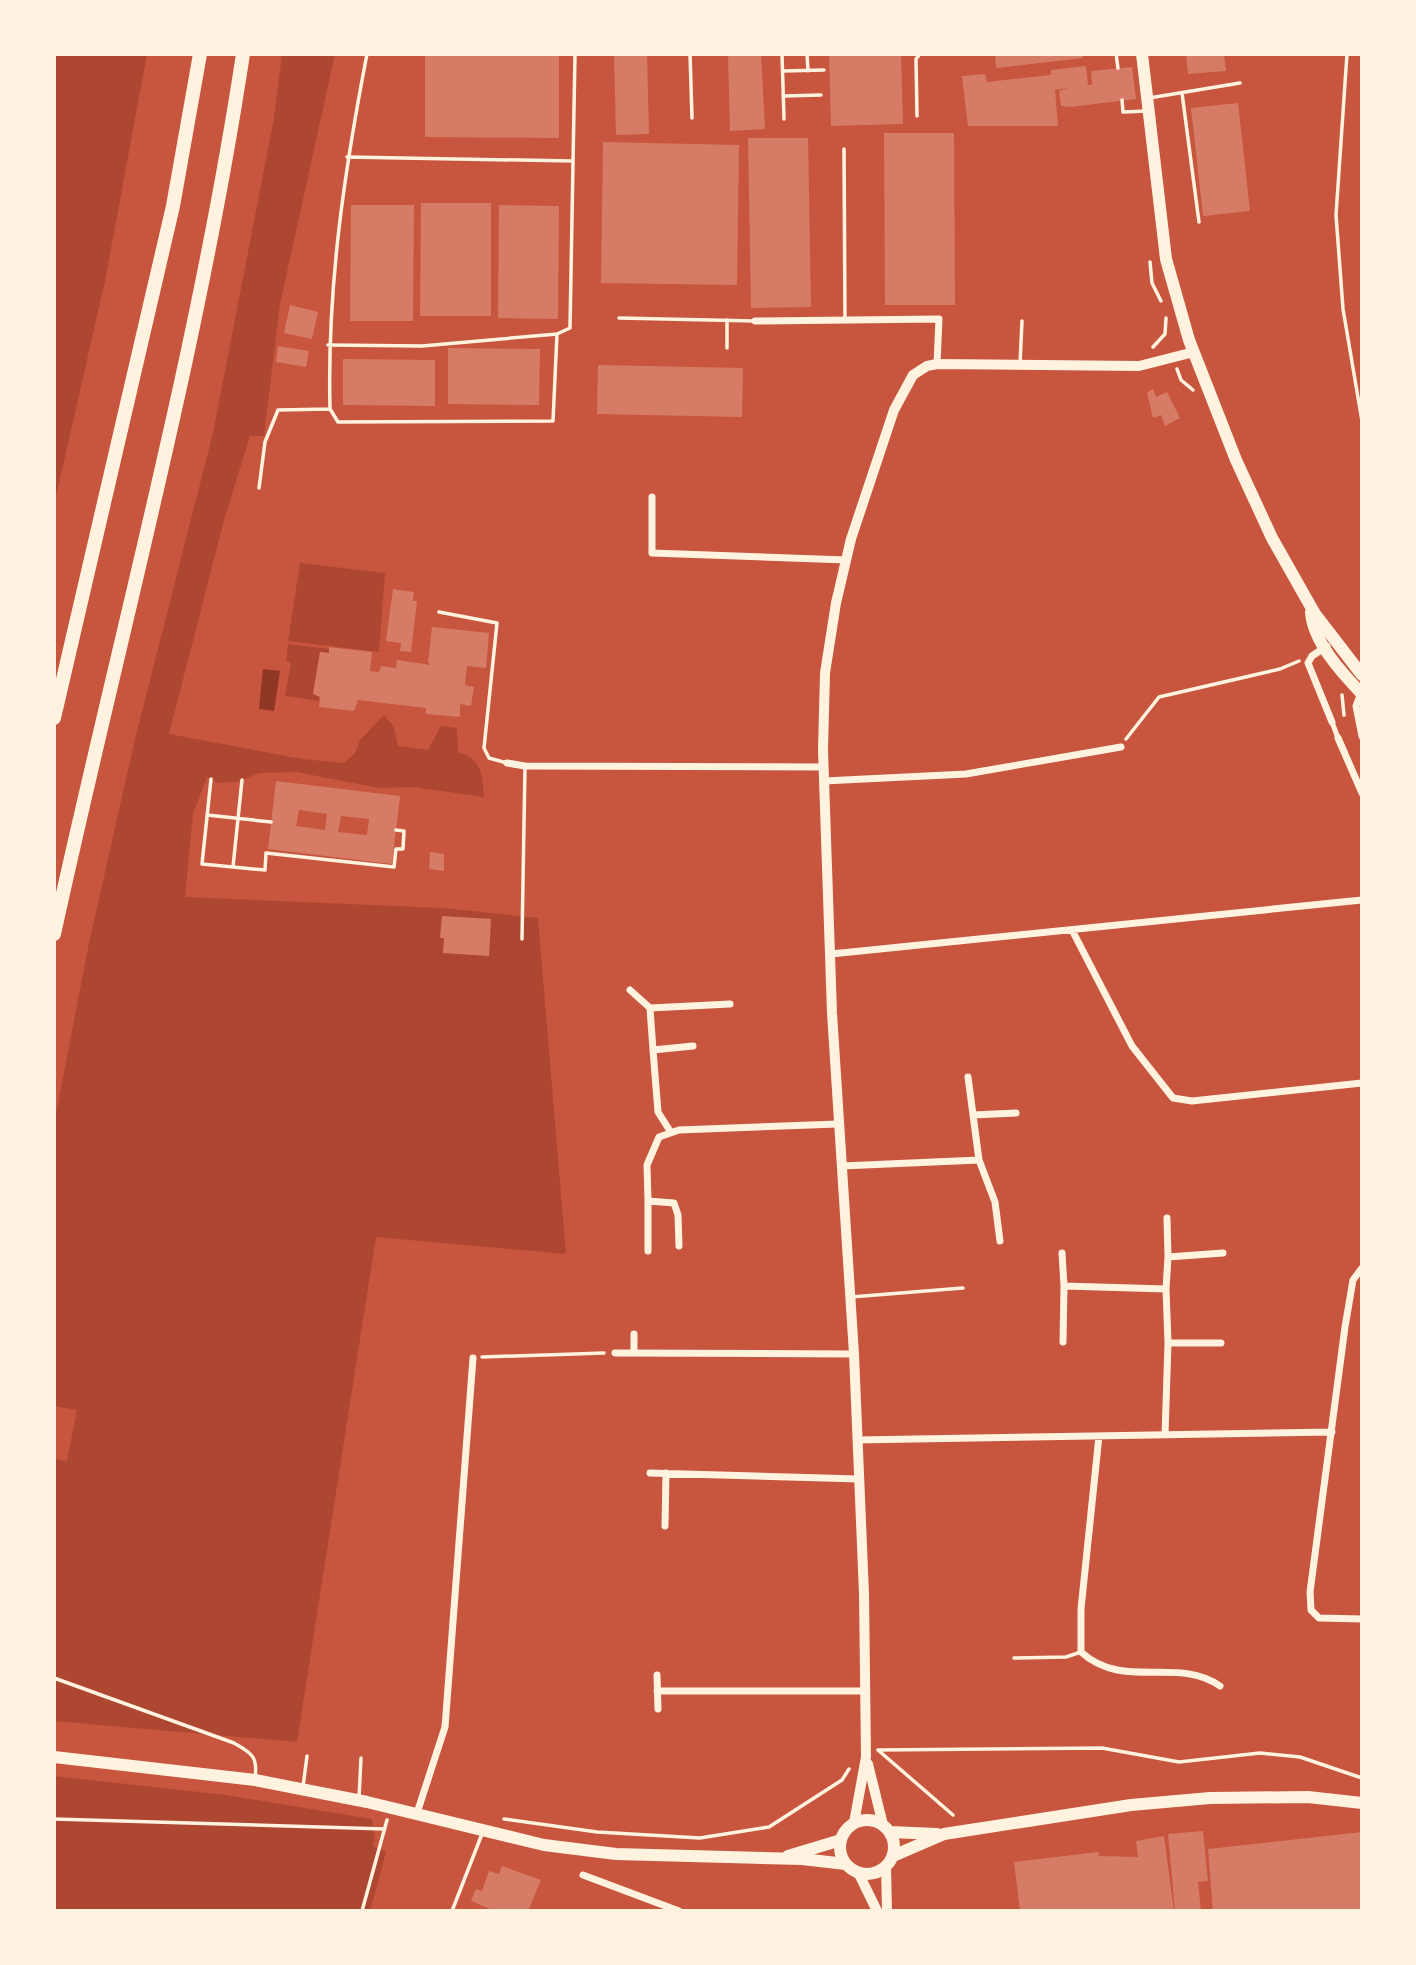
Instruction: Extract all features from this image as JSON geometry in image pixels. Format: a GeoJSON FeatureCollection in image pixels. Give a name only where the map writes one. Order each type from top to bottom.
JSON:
{"type":"FeatureCollection","features":[{"type":"Feature","properties":{"kind":"highway"},"geometry":{"type":"LineString","coordinates":[[54,718],[173,206],[200,54]]}},
{"type":"Feature","properties":{"kind":"highway"},"geometry":{"type":"LineString","coordinates":[[54,934],[171,431],[228,151],[243,54]]}},
{"type":"Feature","properties":{"kind":"main road"},"geometry":{"type":"LineString","coordinates":[[1142,54],[1166,259],[1194,352],[1253,498],[1311,608],[1333,661],[1361,693]]}},
{"type":"Feature","properties":{"kind":"main road"},"geometry":{"type":"LineString","coordinates":[[1327,645],[1349,661],[1362,675]]}},
{"type":"Feature","properties":{"kind":"main road"},"geometry":{"type":"LineString","coordinates":[[54,1757],[255,1780],[302,1788],[391,1807],[483,1832],[616,1854],[782,1858],[846,1864]]}},
{"type":"Feature","properties":{"kind":"main road"},"geometry":{"type":"LineString","coordinates":[[782,1858],[841,1840],[854,1823],[869,1820],[887,1829],[944,1834],[1131,1805],[1210,1798],[1308,1797],[1362,1803]]}},
{"type":"Feature","properties":{"kind":"main road"},"geometry":{"type":"LineString","coordinates":[[887,1829],[894,1840],[890,1861]]}},
{"type":"Feature","properties":{"kind":"main road"},"geometry":{"type":"LineString","coordinates":[[841,1840],[842,1857],[846,1864],[858,1872],[873,1874],[890,1861],[944,1834]]}},
{"type":"Feature","properties":{"kind":"street"},"geometry":{"type":"LineString","coordinates":[[755,321],[939,318],[937,364]]}},
{"type":"Feature","properties":{"kind":"street"},"geometry":{"type":"LineString","coordinates":[[854,1823],[866,1757],[859,1479],[855,1354],[837,1124],[824,781],[825,674],[846,561],[894,410],[913,375],[927,366],[1139,366],[1194,352]]}},
{"type":"Feature","properties":{"kind":"street"},"geometry":{"type":"LineString","coordinates":[[652,497],[652,553],[846,561]]}},
{"type":"Feature","properties":{"kind":"street"},"geometry":{"type":"LineString","coordinates":[[1327,645],[1308,663],[1362,793]]}},
{"type":"Feature","properties":{"kind":"street"},"geometry":{"type":"LineString","coordinates":[[1361,693],[1356,706],[1362,736]]}},
{"type":"Feature","properties":{"kind":"street"},"geometry":{"type":"LineString","coordinates":[[824,781],[966,774],[1121,747]]}},
{"type":"Feature","properties":{"kind":"street"},"geometry":{"type":"LineString","coordinates":[[507,763],[525,766],[824,767]]}},
{"type":"Feature","properties":{"kind":"street"},"geometry":{"type":"LineString","coordinates":[[831,954],[1362,900]]}},
{"type":"Feature","properties":{"kind":"street"},"geometry":{"type":"LineString","coordinates":[[1072,930],[1132,1046],[1172,1098],[1192,1101],[1362,1083]]}},
{"type":"Feature","properties":{"kind":"street"},"geometry":{"type":"LineString","coordinates":[[630,990],[650,1008],[658,1112],[670,1131]]}},
{"type":"Feature","properties":{"kind":"street"},"geometry":{"type":"LineString","coordinates":[[650,1008],[730,1004]]}},
{"type":"Feature","properties":{"kind":"street"},"geometry":{"type":"LineString","coordinates":[[653,1050],[693,1046]]}},
{"type":"Feature","properties":{"kind":"street"},"geometry":{"type":"LineString","coordinates":[[968,1077],[979,1160],[995,1202],[1000,1241]]}},
{"type":"Feature","properties":{"kind":"street"},"geometry":{"type":"LineString","coordinates":[[973,1115],[1016,1113]]}},
{"type":"Feature","properties":{"kind":"street"},"geometry":{"type":"LineString","coordinates":[[648,1251],[648,1165],[659,1138],[670,1131],[837,1124]]}},
{"type":"Feature","properties":{"kind":"street"},"geometry":{"type":"LineString","coordinates":[[842,1166],[979,1160]]}},
{"type":"Feature","properties":{"kind":"street"},"geometry":{"type":"LineString","coordinates":[[648,1201],[659,1199],[674,1203],[678,1215],[679,1247]]}},
{"type":"Feature","properties":{"kind":"street"},"geometry":{"type":"LineString","coordinates":[[1166,1435],[1167,1218]]}},
{"type":"Feature","properties":{"kind":"street"},"geometry":{"type":"LineString","coordinates":[[1062,1253],[1063,1342]]}},
{"type":"Feature","properties":{"kind":"street"},"geometry":{"type":"LineString","coordinates":[[1168,1257],[1223,1253]]}},
{"type":"Feature","properties":{"kind":"street"},"geometry":{"type":"LineString","coordinates":[[1362,1268],[1353,1280],[1310,1592],[1311,1610],[1319,1618],[1362,1619]]}},
{"type":"Feature","properties":{"kind":"street"},"geometry":{"type":"LineString","coordinates":[[1064,1286],[1166,1289]]}},
{"type":"Feature","properties":{"kind":"street"},"geometry":{"type":"LineString","coordinates":[[634,1335],[634,1353]]}},
{"type":"Feature","properties":{"kind":"street"},"geometry":{"type":"LineString","coordinates":[[1168,1343],[1221,1343]]}},
{"type":"Feature","properties":{"kind":"street"},"geometry":{"type":"LineString","coordinates":[[615,1353],[855,1354]]}},
{"type":"Feature","properties":{"kind":"street"},"geometry":{"type":"LineString","coordinates":[[416,1814],[445,1727],[473,1358]]}},
{"type":"Feature","properties":{"kind":"street"},"geometry":{"type":"LineString","coordinates":[[857,1440],[1332,1432]]}},
{"type":"Feature","properties":{"kind":"street"},"geometry":{"type":"LineString","coordinates":[[1099,1436],[1081,1609],[1081,1652],[1096,1665],[1126,1673],[1187,1673],[1207,1677],[1220,1686]]}},
{"type":"Feature","properties":{"kind":"street"},"geometry":{"type":"LineString","coordinates":[[650,1473],[859,1479]]}},
{"type":"Feature","properties":{"kind":"street"},"geometry":{"type":"LineString","coordinates":[[665,1526],[666,1473]]}},
{"type":"Feature","properties":{"kind":"street"},"geometry":{"type":"LineString","coordinates":[[657,1675],[658,1709]]}},
{"type":"Feature","properties":{"kind":"street"},"geometry":{"type":"LineString","coordinates":[[657,1691],[863,1690]]}},
{"type":"Feature","properties":{"kind":"street"},"geometry":{"type":"LineString","coordinates":[[866,1757],[887,1829]]}},
{"type":"Feature","properties":{"kind":"street"},"geometry":{"type":"LineString","coordinates":[[887,1911],[890,1861]]}},
{"type":"Feature","properties":{"kind":"street"},"geometry":{"type":"LineString","coordinates":[[858,1872],[877,1911]]}},
{"type":"Feature","properties":{"kind":"street"},"geometry":{"type":"LineString","coordinates":[[583,1875],[679,1911]]}},
{"type":"Feature","properties":{"kind":"lane"},"geometry":{"type":"LineString","coordinates":[[367,54],[338,217],[328,345],[330,409],[338,422],[553,422],[557,334]]}},
{"type":"Feature","properties":{"kind":"lane"},"geometry":{"type":"LineString","coordinates":[[328,345],[422,346],[557,334],[570,328],[575,54]]}},
{"type":"Feature","properties":{"kind":"lane"},"geometry":{"type":"LineString","coordinates":[[690,54],[692,118]]}},
{"type":"Feature","properties":{"kind":"lane"},"geometry":{"type":"LineString","coordinates":[[782,54],[784,119]]}},
{"type":"Feature","properties":{"kind":"lane"},"geometry":{"type":"LineString","coordinates":[[807,54],[808,71]]}},
{"type":"Feature","properties":{"kind":"lane"},"geometry":{"type":"LineString","coordinates":[[917,116],[916,59],[920,54]]}},
{"type":"Feature","properties":{"kind":"lane"},"geometry":{"type":"LineString","coordinates":[[1116,54],[1118,68]]}},
{"type":"Feature","properties":{"kind":"lane"},"geometry":{"type":"LineString","coordinates":[[783,71],[824,71]]}},
{"type":"Feature","properties":{"kind":"lane"},"geometry":{"type":"LineString","coordinates":[[1122,100],[1123,112],[1182,93],[1240,82]]}},
{"type":"Feature","properties":{"kind":"lane"},"geometry":{"type":"LineString","coordinates":[[1182,93],[1199,222]]}},
{"type":"Feature","properties":{"kind":"lane"},"geometry":{"type":"LineString","coordinates":[[783,96],[821,95]]}},
{"type":"Feature","properties":{"kind":"lane"},"geometry":{"type":"LineString","coordinates":[[844,149],[845,320]]}},
{"type":"Feature","properties":{"kind":"lane"},"geometry":{"type":"LineString","coordinates":[[347,157],[573,160]]}},
{"type":"Feature","properties":{"kind":"lane"},"geometry":{"type":"LineString","coordinates":[[619,318],[755,321]]}},
{"type":"Feature","properties":{"kind":"lane"},"geometry":{"type":"LineString","coordinates":[[727,320],[727,348]]}},
{"type":"Feature","properties":{"kind":"lane"},"geometry":{"type":"LineString","coordinates":[[1020,364],[1022,321]]}},
{"type":"Feature","properties":{"kind":"lane"},"geometry":{"type":"LineString","coordinates":[[259,488],[265,442],[278,410],[330,409]]}},
{"type":"Feature","properties":{"kind":"lane"},"geometry":{"type":"LineString","coordinates":[[439,612],[495,620],[497,623],[484,748],[489,758],[507,763]]}},
{"type":"Feature","properties":{"kind":"lane"},"geometry":{"type":"LineString","coordinates":[[522,939],[525,766]]}},
{"type":"Feature","properties":{"kind":"lane"},"geometry":{"type":"LineString","coordinates":[[849,1297],[963,1288]]}},
{"type":"Feature","properties":{"kind":"lane"},"geometry":{"type":"LineString","coordinates":[[1014,1658],[1066,1657],[1081,1652]]}},
{"type":"Feature","properties":{"kind":"lane"},"geometry":{"type":"LineString","coordinates":[[54,1678],[234,1743],[252,1753],[255,1758],[255,1780]]}},
{"type":"Feature","properties":{"kind":"lane"},"geometry":{"type":"LineString","coordinates":[[302,1788],[307,1756]]}},
{"type":"Feature","properties":{"kind":"lane"},"geometry":{"type":"LineString","coordinates":[[358,1800],[361,1758]]}},
{"type":"Feature","properties":{"kind":"lane"},"geometry":{"type":"LineString","coordinates":[[452,1911],[483,1832]]}},
{"type":"Feature","properties":{"kind":"path"},"geometry":{"type":"LineString","coordinates":[[1347,54],[1336,215],[1343,309],[1362,421]]}},
{"type":"Feature","properties":{"kind":"path"},"geometry":{"type":"LineString","coordinates":[[1121,747],[1130,731],[1159,696],[1280,669],[1327,645]]}},
{"type":"Feature","properties":{"kind":"path"},"geometry":{"type":"LineString","coordinates":[[1342,693],[1341,706],[1347,724]]}},
{"type":"Feature","properties":{"kind":"path"},"geometry":{"type":"LineString","coordinates":[[211,779],[202,864],[265,870],[266,853],[394,867],[396,849],[402,849],[404,831],[396,830]]}},
{"type":"Feature","properties":{"kind":"path"},"geometry":{"type":"LineString","coordinates":[[233,867],[242,780]]}},
{"type":"Feature","properties":{"kind":"path"},"geometry":{"type":"LineString","coordinates":[[207,815],[271,822]]}},
{"type":"Feature","properties":{"kind":"path"},"geometry":{"type":"LineString","coordinates":[[473,1358],[615,1353]]}},
{"type":"Feature","properties":{"kind":"path"},"geometry":{"type":"LineString","coordinates":[[953,1815],[878,1750],[1102,1748],[1179,1762],[1260,1753],[1300,1757],[1362,1779]]}},
{"type":"Feature","properties":{"kind":"path"},"geometry":{"type":"LineString","coordinates":[[502,1819],[597,1832],[700,1838],[769,1826],[842,1780],[850,1764]]}},
{"type":"Feature","properties":{"kind":"path"},"geometry":{"type":"LineString","coordinates":[[362,1911],[391,1807]]}},
{"type":"Feature","properties":{"kind":"path"},"geometry":{"type":"LineString","coordinates":[[54,1819],[385,1829]]}},
{"type":"Feature","properties":{"kind":"shaded area"},"geometry":{"type":"Polygon","coordinates":[[[54,54],[147,54],[105,281],[54,505],[54,54]]]}},
{"type":"Feature","properties":{"kind":"shaded area"},"geometry":{"type":"Polygon","coordinates":[[[282,54],[335,54],[280,304],[264,436],[250,436],[224,520],[169,734],[302,759],[344,763],[355,753],[360,740],[384,715],[394,727],[398,746],[428,750],[441,726],[457,728],[458,752],[472,759],[480,769],[484,797],[413,787],[379,788],[296,772],[259,773],[237,782],[218,783],[207,777],[193,814],[185,897],[442,908],[538,918],[566,1254],[376,1237],[297,1742],[54,1721],[54,1459],[67,1461],[77,1410],[54,1406],[54,1124],[89,943],[135,739],[213,433],[274,118],[282,54]]]}},
{"type":"Feature","properties":{"kind":"shaded area"},"geometry":{"type":"Polygon","coordinates":[[[300,563],[385,573],[379,652],[288,641],[300,563]]]}},
{"type":"Feature","properties":{"kind":"shaded area"},"geometry":{"type":"Polygon","coordinates":[[[288,644],[329,649],[329,653],[320,652],[313,693],[318,694],[320,701],[285,696],[291,663],[286,661],[288,644]]]}},
{"type":"Feature","properties":{"kind":"shaded area"},"geometry":{"type":"Polygon","coordinates":[[[263,669],[280,671],[274,711],[259,709],[263,669]]]}},
{"type":"Feature","properties":{"kind":"shaded area"},"geometry":{"type":"Polygon","coordinates":[[[54,1776],[226,1795],[372,1819],[375,1837],[373,1846],[386,1852],[370,1911],[54,1911],[54,1776]]]}},
{"type":"Feature","properties":{"kind":"building"},"geometry":{"type":"Polygon","coordinates":[[[425,54],[559,54],[559,138],[425,137],[425,54]]]}},
{"type":"Feature","properties":{"kind":"building"},"geometry":{"type":"Polygon","coordinates":[[[614,54],[647,54],[649,134],[616,135],[614,54]]]}},
{"type":"Feature","properties":{"kind":"building"},"geometry":{"type":"Polygon","coordinates":[[[728,54],[761,54],[765,129],[730,131],[728,54]]]}},
{"type":"Feature","properties":{"kind":"building"},"geometry":{"type":"Polygon","coordinates":[[[829,54],[901,54],[903,124],[831,126],[829,54]]]}},
{"type":"Feature","properties":{"kind":"building"},"geometry":{"type":"Polygon","coordinates":[[[995,54],[1083,54],[1083,58],[996,68],[995,54]]]}},
{"type":"Feature","properties":{"kind":"building"},"geometry":{"type":"Polygon","coordinates":[[[1186,54],[1224,54],[1226,71],[1188,74],[1186,54]]]}},
{"type":"Feature","properties":{"kind":"building"},"geometry":{"type":"Polygon","coordinates":[[[1086,66],[1088,85],[1092,85],[1091,71],[1132,67],[1136,99],[1061,106],[1059,91],[1068,88],[1055,90],[1058,126],[968,126],[962,76],[985,74],[987,82],[1051,75],[1051,70],[1086,66]]]}},
{"type":"Feature","properties":{"kind":"building"},"geometry":{"type":"Polygon","coordinates":[[[1238,103],[1250,211],[1203,216],[1191,108],[1238,103]]]}},
{"type":"Feature","properties":{"kind":"building"},"geometry":{"type":"Polygon","coordinates":[[[884,133],[954,133],[955,305],[885,305],[884,133]]]}},
{"type":"Feature","properties":{"kind":"building"},"geometry":{"type":"Polygon","coordinates":[[[748,138],[808,138],[811,307],[751,308],[748,138]]]}},
{"type":"Feature","properties":{"kind":"building"},"geometry":{"type":"Polygon","coordinates":[[[603,142],[739,145],[737,285],[601,283],[603,142]]]}},
{"type":"Feature","properties":{"kind":"building"},"geometry":{"type":"Polygon","coordinates":[[[421,203],[491,203],[491,316],[420,316],[421,203]]]}},
{"type":"Feature","properties":{"kind":"building"},"geometry":{"type":"Polygon","coordinates":[[[351,205],[414,205],[413,321],[350,321],[351,205]]]}},
{"type":"Feature","properties":{"kind":"building"},"geometry":{"type":"Polygon","coordinates":[[[499,205],[559,206],[558,319],[498,318],[499,205]]]}},
{"type":"Feature","properties":{"kind":"building"},"geometry":{"type":"Polygon","coordinates":[[[290,305],[318,312],[312,339],[284,333],[290,305]]]}},
{"type":"Feature","properties":{"kind":"building"},"geometry":{"type":"Polygon","coordinates":[[[278,346],[309,351],[306,367],[276,362],[278,346]]]}},
{"type":"Feature","properties":{"kind":"building"},"geometry":{"type":"Polygon","coordinates":[[[448,348],[540,349],[539,405],[448,404],[448,348]]]}},
{"type":"Feature","properties":{"kind":"building"},"geometry":{"type":"Polygon","coordinates":[[[343,359],[435,360],[435,406],[343,405],[343,359]]]}},
{"type":"Feature","properties":{"kind":"building"},"geometry":{"type":"Polygon","coordinates":[[[598,365],[743,368],[742,417],[597,414],[598,365]]]}},
{"type":"Feature","properties":{"kind":"building"},"geometry":{"type":"Polygon","coordinates":[[[1153,389],[1156,397],[1167,392],[1180,418],[1165,426],[1161,415],[1153,418],[1147,393],[1153,389]]]}},
{"type":"Feature","properties":{"kind":"building"},"geometry":{"type":"Polygon","coordinates":[[[393,589],[414,592],[413,601],[417,601],[411,652],[400,651],[401,643],[386,641],[393,589]]]}},
{"type":"Feature","properties":{"kind":"building"},"geometry":{"type":"Polygon","coordinates":[[[432,627],[489,633],[486,668],[467,666],[465,685],[474,687],[471,706],[460,704],[460,717],[426,714],[426,708],[358,700],[354,711],[319,707],[320,697],[313,694],[320,652],[329,653],[329,647],[372,652],[370,671],[379,672],[381,666],[396,668],[397,660],[431,665],[428,662],[432,627]]]}},
{"type":"Feature","properties":{"kind":"building"},"geometry":{"type":"Polygon","coordinates":[[[276,781],[400,796],[392,864],[268,849],[276,781]],[[299,810],[296,826],[325,830],[327,814],[299,810]],[[341,816],[338,832],[367,835],[369,819],[341,816]]]}},
{"type":"Feature","properties":{"kind":"building"},"geometry":{"type":"Polygon","coordinates":[[[430,852],[444,854],[444,871],[429,869],[430,852]]]}},
{"type":"Feature","properties":{"kind":"building"},"geometry":{"type":"Polygon","coordinates":[[[442,916],[491,919],[489,956],[443,953],[444,938],[440,938],[442,916]]]}},
{"type":"Feature","properties":{"kind":"building"},"geometry":{"type":"Polygon","coordinates":[[[1203,1831],[1208,1881],[1198,1882],[1201,1911],[1175,1911],[1168,1834],[1203,1831]]]}},
{"type":"Feature","properties":{"kind":"building"},"geometry":{"type":"Polygon","coordinates":[[[1362,1832],[1362,1911],[1213,1911],[1208,1849],[1362,1832]]]}},
{"type":"Feature","properties":{"kind":"building"},"geometry":{"type":"Polygon","coordinates":[[[1164,1836],[1174,1911],[1020,1911],[1014,1862],[1098,1852],[1099,1856],[1138,1857],[1136,1841],[1164,1836]]]}},
{"type":"Feature","properties":{"kind":"building"},"geometry":{"type":"Polygon","coordinates":[[[502,1866],[541,1880],[528,1911],[495,1911],[471,1901],[476,1889],[482,1891],[489,1871],[499,1874],[502,1866]]]}}]}
